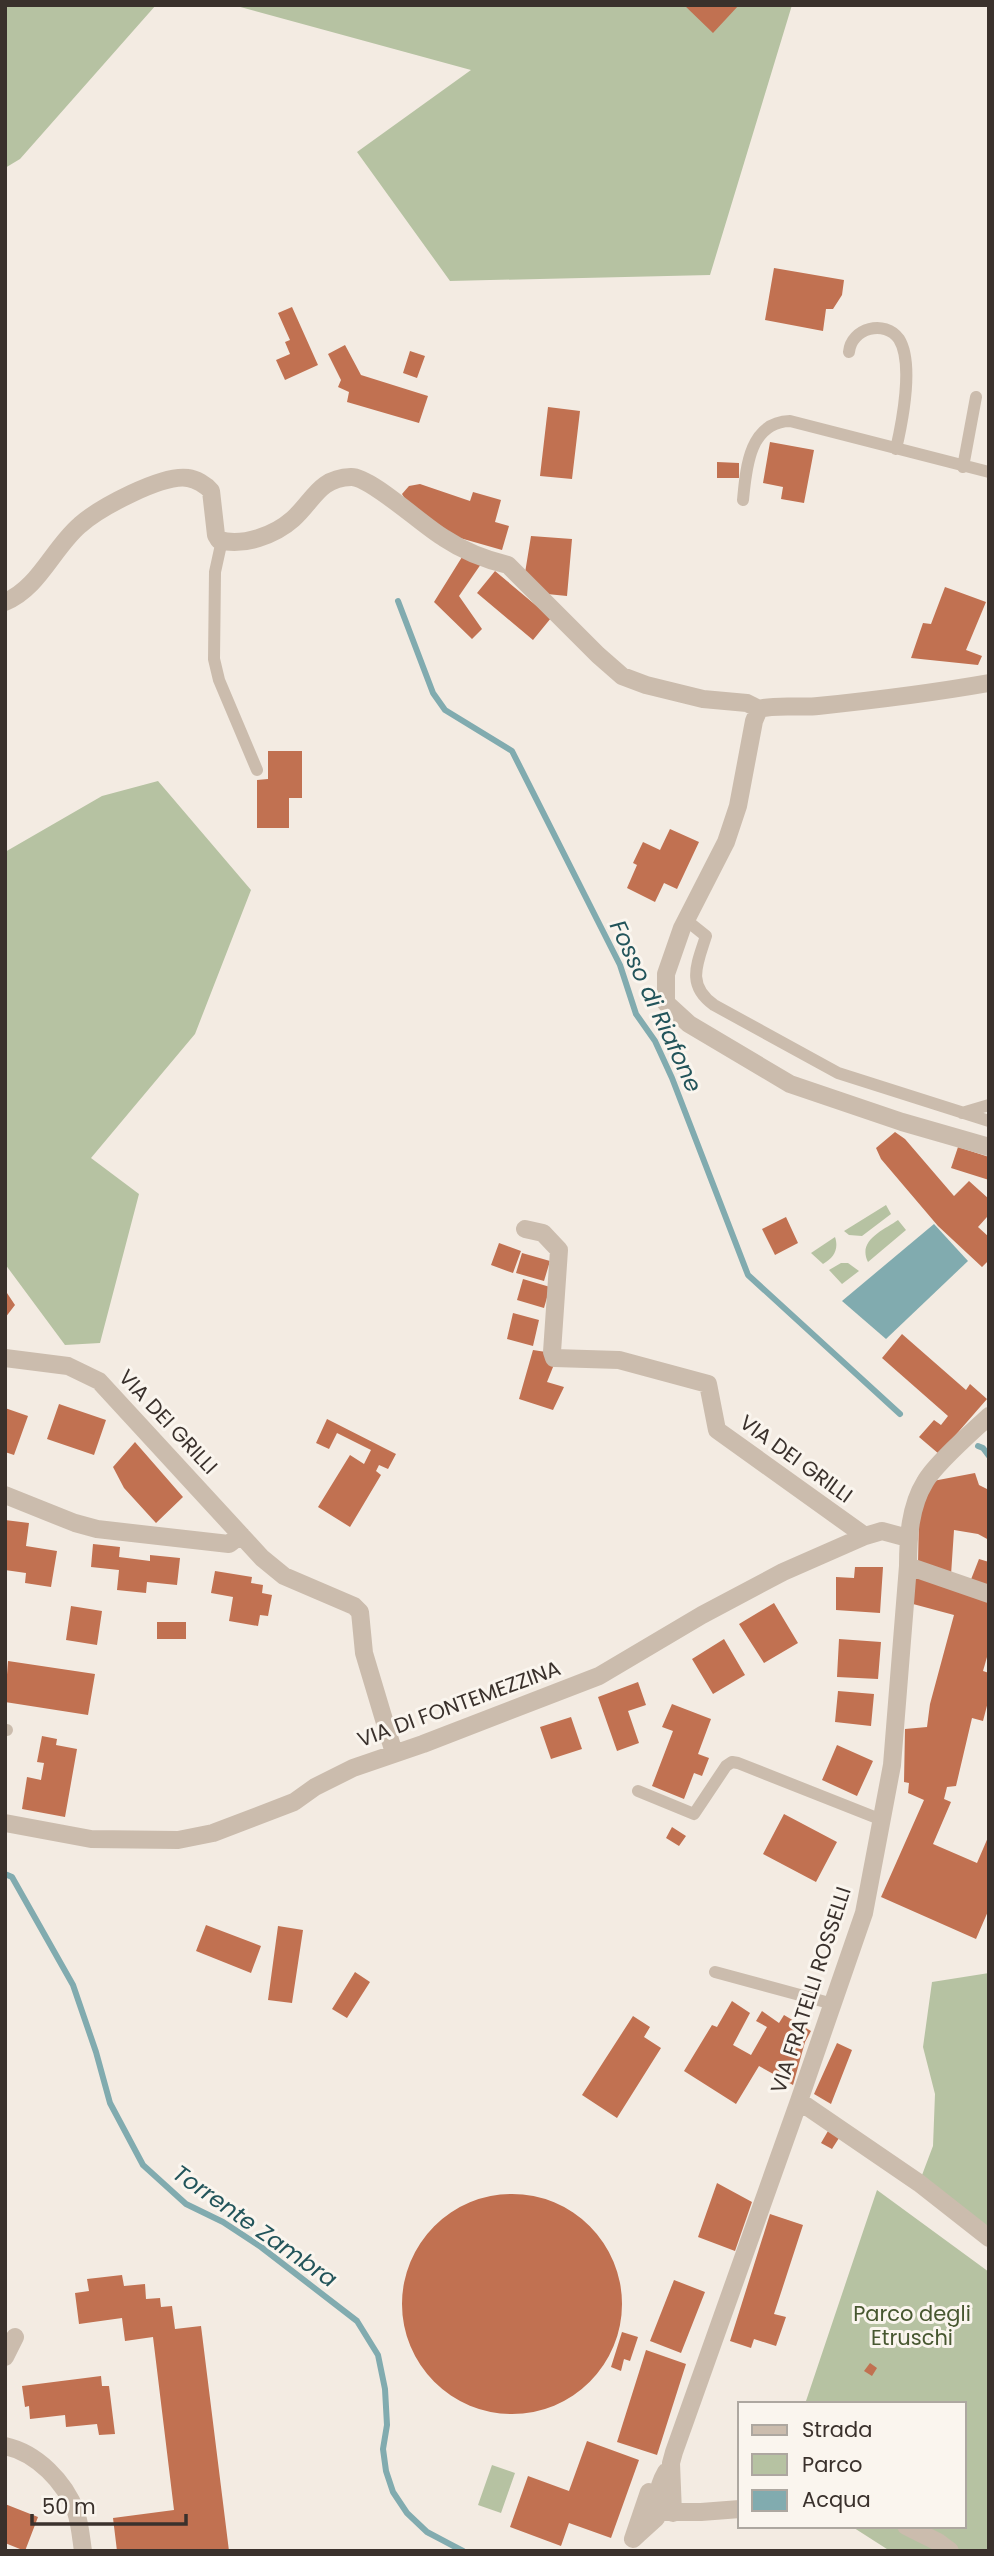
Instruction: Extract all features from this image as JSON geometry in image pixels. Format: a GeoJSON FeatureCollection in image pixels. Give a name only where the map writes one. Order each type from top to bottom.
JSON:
{"type":"FeatureCollection","features":[{"type":"Feature","properties":{"kind":"street"},"geometry":{"type":"LineString","coordinates":[[5,602],[22,594],[79,525],[118,499],[156,484],[188,478],[206,486],[211,491],[214,505],[216,535],[222,540],[242,543],[274,531],[293,519],[310,497],[332,480],[355,477],[373,486],[446,540],[508,565],[622,676],[646,685],[703,699],[747,703],[759,709],[810,707],[915,696],[989,683]]}},
{"type":"Feature","properties":{"kind":"street"},"geometry":{"type":"LineString","coordinates":[[759,709],[754,721],[738,806],[726,842],[686,920],[666,974],[666,1003],[689,1024],[790,1084],[902,1122],[989,1147]]}},
{"type":"Feature","properties":{"kind":"street","name":"VIA DEI GRILLI"},"geometry":{"type":"LineString","coordinates":[[525,1229],[543,1233],[559,1250],[552,1352],[554,1358],[619,1360],[708,1384],[717,1430],[865,1536]]}},
{"type":"Feature","properties":{"kind":"street","name":"VIA DEI GRILLI"},"geometry":{"type":"LineString","coordinates":[[5,1358],[68,1366],[99,1381],[262,1558],[284,1576],[354,1606],[360,1612],[364,1653],[394,1753]]}},
{"type":"Feature","properties":{"kind":"street","name":"VIA FRATELLI ROSSELLI"},"geometry":{"type":"LineString","coordinates":[[673,2513],[671,2463],[800,2102],[864,1913],[892,1765],[908,1538],[919,1493],[926,1479],[989,1416]]}},
{"type":"Feature","properties":{"kind":"street"},"geometry":{"type":"LineString","coordinates":[[5,1495],[97,1529],[229,1544],[241,1535]]}},
{"type":"Feature","properties":{"kind":"street","name":"VIA DI FONTEMEZZINA"},"geometry":{"type":"LineString","coordinates":[[5,1824],[91,1839],[178,1840],[213,1833],[283,1806],[352,1768],[599,1676],[702,1615],[783,1572],[865,1536],[882,1531],[908,1538]]}},
{"type":"Feature","properties":{"kind":"street"},"geometry":{"type":"LineString","coordinates":[[908,1566],[989,1594]]}},
{"type":"Feature","properties":{"kind":"street"},"geometry":{"type":"LineString","coordinates":[[800,2102],[919,2183],[989,2238]]}},
{"type":"Feature","properties":{"kind":"street"},"geometry":{"type":"LineString","coordinates":[[5,2357],[15,2337]]}},
{"type":"Feature","properties":{"kind":"street"},"geometry":{"type":"LineString","coordinates":[[5,2445],[40,2460],[55,2477],[75,2510],[83,2551]]}},
{"type":"Feature","properties":{"kind":"street"},"geometry":{"type":"LineString","coordinates":[[636,2545],[649,2537],[673,2513],[738,2509]]}},
{"type":"Feature","properties":{"kind":"street"},"geometry":{"type":"LineString","coordinates":[[910,2528],[950,2551]]}},
{"type":"Feature","properties":{"kind":"lane"},"geometry":{"type":"LineString","coordinates":[[849,352],[853,337],[861,331],[881,328],[891,332],[899,340],[904,358],[906,399],[896,449]]}},
{"type":"Feature","properties":{"kind":"lane"},"geometry":{"type":"LineString","coordinates":[[963,467],[975,397]]}},
{"type":"Feature","properties":{"kind":"lane"},"geometry":{"type":"LineString","coordinates":[[743,500],[749,453],[762,433],[770,425],[780,421],[790,421],[989,472]]}},
{"type":"Feature","properties":{"kind":"lane"},"geometry":{"type":"LineString","coordinates":[[222,540],[215,572],[214,659],[224,693],[257,770]]}},
{"type":"Feature","properties":{"kind":"lane"},"geometry":{"type":"LineString","coordinates":[[686,920],[706,936],[695,977],[703,997],[714,1005],[838,1073],[989,1121]]}},
{"type":"Feature","properties":{"kind":"lane"},"geometry":{"type":"LineString","coordinates":[[962,1113],[989,1105]]}},
{"type":"Feature","properties":{"kind":"lane"},"geometry":{"type":"LineString","coordinates":[[638,1791],[694,1814],[726,1766],[732,1762],[882,1820]]}},
{"type":"Feature","properties":{"kind":"lane"},"geometry":{"type":"LineString","coordinates":[[715,1972],[833,2004]]}},
{"type":"Feature","properties":{"kind":"green space"},"geometry":{"type":"Polygon","coordinates":[[[5,5],[156,5],[20,159],[5,168],[5,5]]]}},
{"type":"Feature","properties":{"kind":"green space"},"geometry":{"type":"Polygon","coordinates":[[[233,5],[792,5],[710,275],[450,281],[357,152],[471,70],[233,5]]]}},
{"type":"Feature","properties":{"kind":"green space"},"geometry":{"type":"Polygon","coordinates":[[[158,781],[251,890],[195,1034],[91,1158],[139,1194],[100,1343],[65,1345],[5,1264],[5,852],[102,796],[158,781]]]}},
{"type":"Feature","properties":{"kind":"green space"},"geometry":{"type":"Polygon","coordinates":[[[886,1205],[891,1214],[862,1236],[849,1235],[844,1231],[886,1205]]]}},
{"type":"Feature","properties":{"kind":"green space"},"geometry":{"type":"Polygon","coordinates":[[[898,1220],[906,1230],[868,1262],[866,1248],[869,1242],[898,1220]]]}},
{"type":"Feature","properties":{"kind":"green space"},"geometry":{"type":"Polygon","coordinates":[[[835,1237],[835,1253],[823,1264],[811,1253],[835,1237]]]}},
{"type":"Feature","properties":{"kind":"green space"},"geometry":{"type":"Polygon","coordinates":[[[841,1263],[848,1263],[859,1271],[842,1284],[829,1270],[841,1263]]]}},
{"type":"Feature","properties":{"kind":"green space"},"geometry":{"type":"Polygon","coordinates":[[[989,1973],[989,2238],[919,2183],[933,2146],[935,2094],[923,2047],[932,1982],[989,1973]]]}},
{"type":"Feature","properties":{"kind":"green space","name":"Parco degli Etruschi"},"geometry":{"type":"Polygon","coordinates":[[[877,2190],[989,2272],[989,2551],[890,2551],[854,2528],[966,2528],[966,2402],[806,2402],[877,2190]]]}},
{"type":"Feature","properties":{"kind":"green space"},"geometry":{"type":"Polygon","coordinates":[[[492,2465],[515,2473],[501,2513],[478,2505],[492,2465]]]}},
{"type":"Feature","properties":{"kind":"water"},"geometry":{"type":"Polygon","coordinates":[[[934,1224],[968,1261],[886,1339],[842,1301],[934,1224]]]}},
{"type":"Feature","properties":{"kind":"building"},"geometry":{"type":"Polygon","coordinates":[[[684,5],[739,5],[713,33],[684,5]]]}},
{"type":"Feature","properties":{"kind":"building"},"geometry":{"type":"Polygon","coordinates":[[[774,268],[844,280],[842,295],[833,309],[826,309],[823,331],[765,320],[774,268]]]}},
{"type":"Feature","properties":{"kind":"building"},"geometry":{"type":"Polygon","coordinates":[[[292,307],[318,365],[285,380],[276,360],[290,354],[285,342],[290,340],[278,313],[292,307]]]}},
{"type":"Feature","properties":{"kind":"building"},"geometry":{"type":"Polygon","coordinates":[[[345,345],[361,375],[428,396],[419,423],[347,402],[349,392],[338,387],[341,380],[328,354],[345,345]]]}},
{"type":"Feature","properties":{"kind":"building"},"geometry":{"type":"Polygon","coordinates":[[[410,351],[425,356],[417,378],[403,373],[410,351]]]}},
{"type":"Feature","properties":{"kind":"building"},"geometry":{"type":"Polygon","coordinates":[[[548,407],[580,411],[572,479],[540,476],[548,407]]]}},
{"type":"Feature","properties":{"kind":"building"},"geometry":{"type":"Polygon","coordinates":[[[770,442],[814,450],[804,503],[781,499],[783,487],[763,483],[770,442]]]}},
{"type":"Feature","properties":{"kind":"building"},"geometry":{"type":"Polygon","coordinates":[[[717,462],[739,463],[739,478],[717,478],[717,462]]]}},
{"type":"Feature","properties":{"kind":"building"},"geometry":{"type":"Polygon","coordinates":[[[420,484],[470,501],[473,492],[501,500],[495,522],[509,526],[502,550],[460,538],[413,512],[402,494],[409,486],[420,484]]]}},
{"type":"Feature","properties":{"kind":"building"},"geometry":{"type":"Polygon","coordinates":[[[531,536],[572,539],[567,596],[547,594],[525,573],[531,536]]]}},
{"type":"Feature","properties":{"kind":"building"},"geometry":{"type":"Polygon","coordinates":[[[462,557],[481,564],[459,596],[482,629],[472,639],[434,602],[462,557]]]}},
{"type":"Feature","properties":{"kind":"building"},"geometry":{"type":"Polygon","coordinates":[[[495,571],[551,618],[533,640],[477,593],[495,571]]]}},
{"type":"Feature","properties":{"kind":"building"},"geometry":{"type":"Polygon","coordinates":[[[945,587],[986,602],[966,650],[982,656],[978,665],[911,658],[923,623],[931,624],[945,587]]]}},
{"type":"Feature","properties":{"kind":"building"},"geometry":{"type":"Polygon","coordinates":[[[268,751],[302,751],[302,798],[289,798],[289,828],[257,828],[257,780],[268,779],[268,751]]]}},
{"type":"Feature","properties":{"kind":"building"},"geometry":{"type":"Polygon","coordinates":[[[670,829],[699,842],[677,889],[664,883],[655,902],[627,888],[637,865],[633,863],[643,842],[660,850],[670,829]]]}},
{"type":"Feature","properties":{"kind":"building"},"geometry":{"type":"Polygon","coordinates":[[[895,1132],[905,1139],[954,1196],[969,1181],[989,1199],[989,1219],[987,1217],[978,1227],[989,1237],[989,1260],[982,1267],[938,1226],[881,1159],[876,1148],[895,1132]]]}},
{"type":"Feature","properties":{"kind":"building"},"geometry":{"type":"Polygon","coordinates":[[[958,1147],[989,1157],[989,1180],[951,1168],[958,1147]]]}},
{"type":"Feature","properties":{"kind":"building"},"geometry":{"type":"Polygon","coordinates":[[[786,1217],[798,1243],[775,1255],[762,1229],[786,1217]]]}},
{"type":"Feature","properties":{"kind":"building"},"geometry":{"type":"Polygon","coordinates":[[[499,1243],[521,1251],[513,1273],[491,1265],[499,1243]]]}},
{"type":"Feature","properties":{"kind":"building"},"geometry":{"type":"Polygon","coordinates":[[[522,1253],[550,1261],[544,1281],[516,1273],[522,1253]]]}},
{"type":"Feature","properties":{"kind":"building"},"geometry":{"type":"Polygon","coordinates":[[[523,1279],[550,1287],[544,1308],[517,1300],[523,1279]]]}},
{"type":"Feature","properties":{"kind":"building"},"geometry":{"type":"Polygon","coordinates":[[[5,1290],[15,1305],[5,1318],[5,1290]]]}},
{"type":"Feature","properties":{"kind":"building"},"geometry":{"type":"Polygon","coordinates":[[[513,1313],[539,1320],[533,1346],[507,1339],[513,1313]]]}},
{"type":"Feature","properties":{"kind":"building"},"geometry":{"type":"Polygon","coordinates":[[[902,1334],[966,1390],[970,1384],[987,1399],[939,1454],[919,1437],[934,1420],[941,1425],[948,1416],[882,1358],[902,1334]]]}},
{"type":"Feature","properties":{"kind":"building"},"geometry":{"type":"Polygon","coordinates":[[[533,1350],[546,1352],[555,1362],[547,1382],[564,1387],[553,1410],[519,1399],[533,1350]]]}},
{"type":"Feature","properties":{"kind":"building"},"geometry":{"type":"Polygon","coordinates":[[[59,1404],[106,1420],[94,1455],[47,1439],[59,1404]]]}},
{"type":"Feature","properties":{"kind":"building"},"geometry":{"type":"Polygon","coordinates":[[[5,1408],[28,1416],[14,1455],[5,1452],[5,1408]]]}},
{"type":"Feature","properties":{"kind":"building"},"geometry":{"type":"Polygon","coordinates":[[[327,1419],[396,1454],[388,1469],[379,1465],[376,1471],[381,1475],[350,1527],[318,1507],[350,1455],[364,1464],[371,1450],[337,1433],[329,1449],[316,1443],[327,1419]]]}},
{"type":"Feature","properties":{"kind":"building"},"geometry":{"type":"Polygon","coordinates":[[[135,1442],[183,1497],[156,1523],[124,1488],[113,1467],[135,1442]]]}},
{"type":"Feature","properties":{"kind":"building"},"geometry":{"type":"Polygon","coordinates":[[[975,1473],[979,1485],[989,1490],[989,1540],[978,1534],[954,1530],[951,1575],[918,1564],[919,1516],[933,1481],[975,1473]]]}},
{"type":"Feature","properties":{"kind":"building"},"geometry":{"type":"Polygon","coordinates":[[[5,1520],[29,1523],[26,1546],[57,1551],[51,1587],[25,1583],[26,1573],[5,1570],[5,1520]]]}},
{"type":"Feature","properties":{"kind":"building"},"geometry":{"type":"Polygon","coordinates":[[[93,1544],[120,1547],[119,1557],[150,1561],[150,1555],[180,1558],[177,1585],[147,1582],[146,1593],[117,1590],[119,1570],[91,1567],[93,1544]]]}},
{"type":"Feature","properties":{"kind":"building"},"geometry":{"type":"Polygon","coordinates":[[[979,1559],[989,1562],[989,1589],[970,1582],[979,1559]]]}},
{"type":"Feature","properties":{"kind":"building"},"geometry":{"type":"Polygon","coordinates":[[[855,1567],[883,1567],[880,1613],[836,1610],[836,1577],[854,1578],[855,1567]]]}},
{"type":"Feature","properties":{"kind":"building"},"geometry":{"type":"Polygon","coordinates":[[[215,1571],[252,1577],[251,1583],[263,1585],[262,1593],[272,1595],[268,1616],[260,1615],[258,1626],[229,1621],[233,1597],[211,1593],[215,1571]]]}},
{"type":"Feature","properties":{"kind":"building"},"geometry":{"type":"Polygon","coordinates":[[[915,1571],[989,1600],[989,1650],[983,1671],[989,1673],[989,1698],[983,1721],[972,1718],[956,1786],[947,1787],[944,1799],[951,1802],[933,1844],[977,1863],[989,1835],[989,1909],[976,1939],[881,1897],[924,1800],[908,1793],[909,1783],[904,1782],[905,1729],[927,1727],[930,1704],[954,1615],[913,1604],[915,1571]]]}},
{"type":"Feature","properties":{"kind":"building"},"geometry":{"type":"Polygon","coordinates":[[[774,1603],[798,1643],[764,1663],[739,1624],[774,1603]]]}},
{"type":"Feature","properties":{"kind":"building"},"geometry":{"type":"Polygon","coordinates":[[[71,1606],[102,1611],[97,1645],[66,1640],[71,1606]]]}},
{"type":"Feature","properties":{"kind":"building"},"geometry":{"type":"Polygon","coordinates":[[[157,1622],[186,1622],[186,1639],[157,1639],[157,1622]]]}},
{"type":"Feature","properties":{"kind":"building"},"geometry":{"type":"Polygon","coordinates":[[[724,1639],[745,1675],[713,1694],[692,1659],[724,1639]]]}},
{"type":"Feature","properties":{"kind":"building"},"geometry":{"type":"Polygon","coordinates":[[[839,1639],[881,1642],[878,1679],[837,1677],[839,1639]]]}},
{"type":"Feature","properties":{"kind":"building"},"geometry":{"type":"Polygon","coordinates":[[[8,1661],[95,1674],[88,1715],[5,1702],[8,1661]]]}},
{"type":"Feature","properties":{"kind":"building"},"geometry":{"type":"Polygon","coordinates":[[[638,1682],[646,1705],[628,1711],[639,1743],[617,1751],[598,1697],[638,1682]]]}},
{"type":"Feature","properties":{"kind":"building"},"geometry":{"type":"Polygon","coordinates":[[[838,1691],[874,1694],[871,1726],[835,1722],[838,1691]]]}},
{"type":"Feature","properties":{"kind":"building"},"geometry":{"type":"Polygon","coordinates":[[[672,1704],[711,1719],[698,1754],[709,1758],[702,1776],[694,1773],[684,1799],[652,1786],[673,1731],[662,1727],[672,1704]]]}},
{"type":"Feature","properties":{"kind":"building"},"geometry":{"type":"Polygon","coordinates":[[[571,1717],[582,1749],[551,1759],[540,1727],[571,1717]]]}},
{"type":"Feature","properties":{"kind":"building"},"geometry":{"type":"Polygon","coordinates":[[[42,1736],[57,1739],[56,1745],[77,1749],[65,1817],[22,1809],[27,1777],[41,1780],[44,1763],[37,1762],[42,1736]]]}},
{"type":"Feature","properties":{"kind":"building"},"geometry":{"type":"Polygon","coordinates":[[[837,1745],[873,1761],[857,1796],[822,1780],[837,1745]]]}},
{"type":"Feature","properties":{"kind":"building"},"geometry":{"type":"Polygon","coordinates":[[[784,1814],[837,1842],[816,1882],[763,1854],[784,1814]]]}},
{"type":"Feature","properties":{"kind":"building"},"geometry":{"type":"Polygon","coordinates":[[[672,1827],[686,1836],[679,1846],[666,1838],[672,1827]]]}},
{"type":"Feature","properties":{"kind":"building"},"geometry":{"type":"Polygon","coordinates":[[[206,1925],[261,1946],[251,1973],[196,1951],[206,1925]]]}},
{"type":"Feature","properties":{"kind":"building"},"geometry":{"type":"Polygon","coordinates":[[[278,1926],[303,1930],[292,2003],[268,2000],[278,1926]]]}},
{"type":"Feature","properties":{"kind":"building"},"geometry":{"type":"Polygon","coordinates":[[[355,1972],[370,1982],[347,2018],[332,2009],[355,1972]]]}},
{"type":"Feature","properties":{"kind":"building"},"geometry":{"type":"Polygon","coordinates":[[[732,2001],[750,2013],[733,2045],[751,2055],[767,2027],[756,2021],[762,2011],[779,2023],[784,2015],[811,2031],[805,2042],[793,2085],[759,2066],[736,2104],[684,2071],[712,2025],[717,2027],[732,2001]]]}},
{"type":"Feature","properties":{"kind":"building"},"geometry":{"type":"Polygon","coordinates":[[[633,2016],[650,2027],[644,2037],[661,2048],[617,2118],[582,2095],[633,2016]]]}},
{"type":"Feature","properties":{"kind":"building"},"geometry":{"type":"Polygon","coordinates":[[[837,2043],[852,2050],[831,2104],[814,2094],[837,2043]]]}},
{"type":"Feature","properties":{"kind":"building"},"geometry":{"type":"Polygon","coordinates":[[[828,2131],[839,2138],[832,2149],[821,2143],[828,2131]]]}},
{"type":"Feature","properties":{"kind":"building"},"geometry":{"type":"Polygon","coordinates":[[[717,2183],[752,2202],[735,2251],[698,2237],[717,2183]]]}},
{"type":"Feature","properties":{"kind":"building"},"geometry":{"type":"Polygon","coordinates":[[[512,2194],[533,2196],[564,2207],[590,2226],[609,2252],[620,2283],[620,2325],[609,2356],[590,2382],[564,2401],[533,2412],[512,2414],[491,2412],[460,2401],[434,2382],[415,2356],[404,2325],[402,2304],[404,2283],[415,2252],[434,2226],[460,2207],[491,2196],[512,2194]]]}},
{"type":"Feature","properties":{"kind":"building"},"geometry":{"type":"Polygon","coordinates":[[[770,2214],[803,2225],[774,2314],[786,2317],[776,2346],[754,2339],[751,2348],[730,2341],[770,2214]]]}},
{"type":"Feature","properties":{"kind":"building"},"geometry":{"type":"Polygon","coordinates":[[[122,2275],[124,2286],[145,2284],[146,2299],[160,2298],[161,2307],[172,2306],[175,2329],[201,2326],[229,2551],[117,2551],[113,2518],[174,2510],[153,2337],[125,2341],[122,2318],[79,2324],[75,2293],[89,2291],[87,2279],[122,2275]]]}},
{"type":"Feature","properties":{"kind":"building"},"geometry":{"type":"Polygon","coordinates":[[[674,2280],[705,2292],[681,2353],[650,2341],[674,2280]]]}},
{"type":"Feature","properties":{"kind":"building"},"geometry":{"type":"Polygon","coordinates":[[[622,2332],[638,2337],[630,2361],[624,2359],[621,2371],[611,2367],[622,2332]]]}},
{"type":"Feature","properties":{"kind":"building"},"geometry":{"type":"Polygon","coordinates":[[[646,2350],[686,2364],[657,2455],[617,2442],[646,2350]]]}},
{"type":"Feature","properties":{"kind":"building"},"geometry":{"type":"Polygon","coordinates":[[[870,2363],[877,2368],[872,2376],[864,2371],[870,2363]]]}},
{"type":"Feature","properties":{"kind":"building"},"geometry":{"type":"Polygon","coordinates":[[[101,2376],[102,2386],[109,2386],[115,2434],[99,2435],[97,2424],[66,2427],[65,2415],[30,2419],[22,2386],[101,2376]]]}},
{"type":"Feature","properties":{"kind":"building"},"geometry":{"type":"Polygon","coordinates":[[[587,2441],[639,2460],[611,2538],[569,2523],[561,2546],[510,2527],[528,2476],[569,2491],[587,2441]]]}},
{"type":"Feature","properties":{"kind":"building"},"geometry":{"type":"Polygon","coordinates":[[[5,2504],[38,2517],[25,2551],[5,2543],[5,2504]]]}},
{"type":"Feature","properties":{"kind":"waterway","name":"Fosso di Riafone"},"geometry":{"type":"LineString","coordinates":[[398,601],[433,693],[445,710],[512,751],[620,965],[636,1014],[655,1041],[672,1078],[748,1275],[900,1414]]}},
{"type":"Feature","properties":{"kind":"waterway","name":"Fosso di Riafone"},"geometry":{"type":"LineString","coordinates":[[978,1446],[989,1456]]}},
{"type":"Feature","properties":{"kind":"waterway","name":"Torrente Zambra"},"geometry":{"type":"LineString","coordinates":[[5,1874],[12,1877],[73,1985],[110,2103],[143,2165],[186,2204],[223,2222],[261,2247],[357,2321],[378,2355],[385,2389],[387,2425],[383,2449],[393,2492],[407,2513],[427,2532],[463,2551]]}}]}
